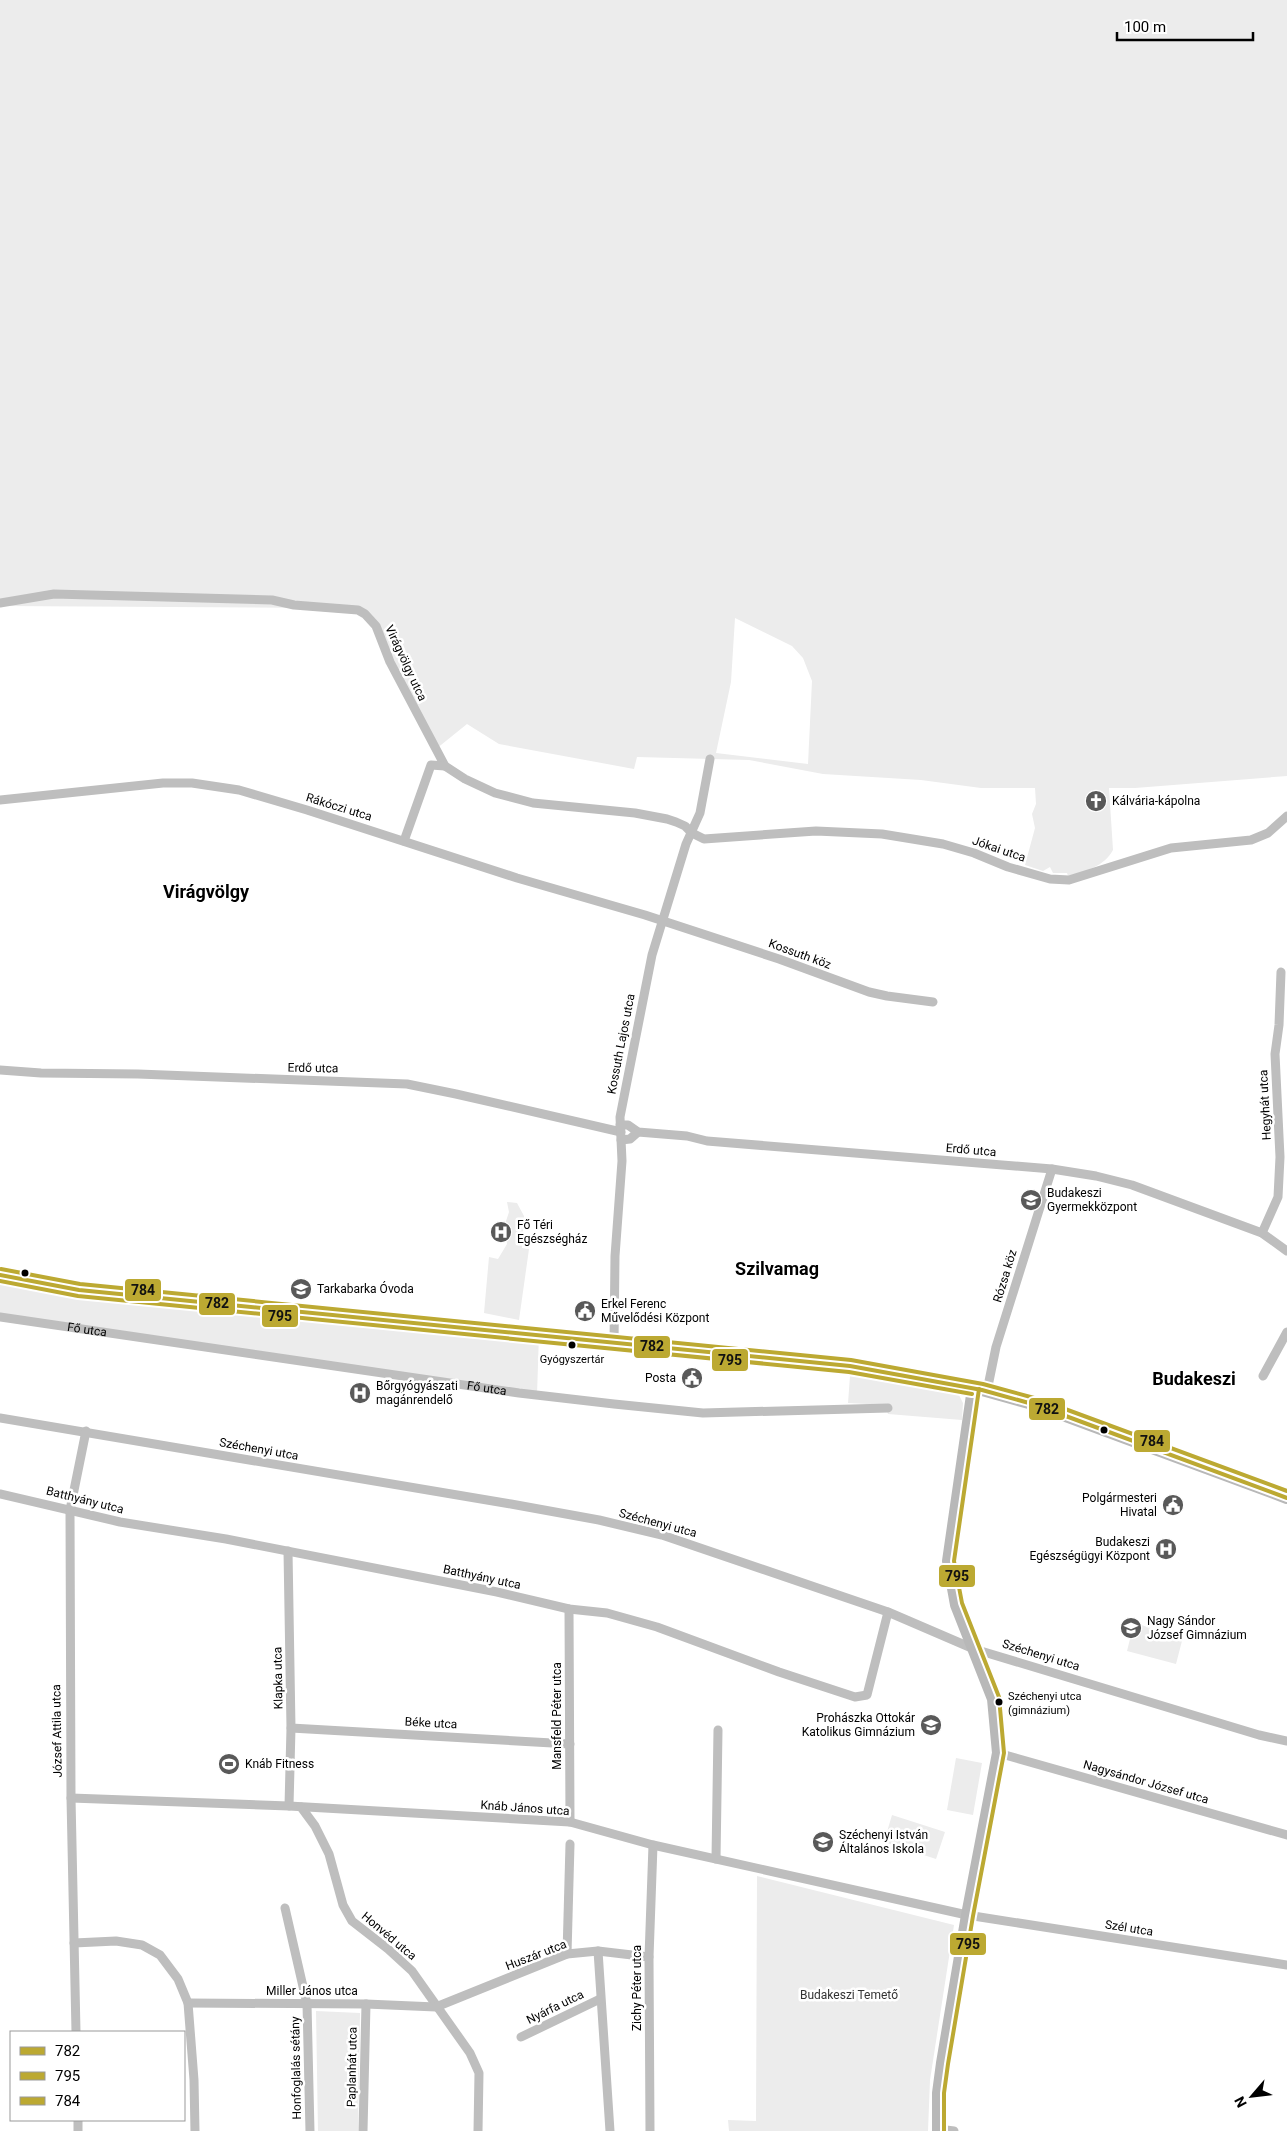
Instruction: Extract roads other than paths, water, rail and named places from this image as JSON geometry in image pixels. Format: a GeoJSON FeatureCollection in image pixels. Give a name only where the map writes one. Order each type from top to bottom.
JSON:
{"type":"FeatureCollection","features":[{"type":"Feature","properties":{"kind":"main road"},"geometry":{"type":"LineString","coordinates":[[0,1275],[79,1290],[850,1366],[973,1388],[1036,1405],[1287,1498]]}},
{"type":"Feature","properties":{"kind":"main road"},"geometry":{"type":"LineString","coordinates":[[938,2130],[938,2093],[942,2063],[967,1914],[998,1753],[993,1699],[956,1605],[948,1560],[973,1388]]}},
{"type":"Feature","properties":{"kind":"street","name":"Virágvölgy utca"},"geometry":{"type":"LineString","coordinates":[[0,603],[54,594],[272,600],[294,605],[358,610],[365,614],[376,626],[390,662],[445,766],[465,779],[495,793],[533,803],[635,812],[676,822],[685,826],[692,834]]}},
{"type":"Feature","properties":{"kind":"street","name":"Kossuth Lajos utca"},"geometry":{"type":"LineString","coordinates":[[614,1344],[615,1256],[622,1161],[620,1117],[646,984],[661,922],[700,813],[710,760]]}},
{"type":"Feature","properties":{"kind":"street"},"geometry":{"type":"LineString","coordinates":[[404,841],[431,765],[445,766]]}},
{"type":"Feature","properties":{"kind":"street","name":"Rákóczi utca"},"geometry":{"type":"LineString","coordinates":[[0,800],[163,783],[192,783],[239,790],[661,922]]}},
{"type":"Feature","properties":{"kind":"street","name":"Jókai utca"},"geometry":{"type":"LineString","coordinates":[[692,834],[704,838],[816,831],[882,834],[944,844],[974,853],[1008,867],[1050,878],[1069,880],[1171,848],[1251,840],[1268,833],[1287,816]]}},
{"type":"Feature","properties":{"kind":"street","name":"Kossuth köz"},"geometry":{"type":"LineString","coordinates":[[661,922],[779,959],[869,992],[933,1002]]}},
{"type":"Feature","properties":{"kind":"street","name":"Hegyhát utca"},"geometry":{"type":"LineString","coordinates":[[1262,1233],[1278,1197],[1280,1128],[1275,1054],[1279,1025],[1281,972]]}},
{"type":"Feature","properties":{"kind":"street","name":"Erdő utca"},"geometry":{"type":"LineString","coordinates":[[0,1070],[41,1073],[138,1074],[407,1084],[621,1132],[630,1139],[638,1132]]}},
{"type":"Feature","properties":{"kind":"street","name":"Erdő utca"},"geometry":{"type":"LineString","coordinates":[[621,1132],[628,1125],[638,1132],[687,1136],[707,1141],[1052,1169],[1096,1176],[1132,1185],[1262,1233],[1287,1251]]}},
{"type":"Feature","properties":{"kind":"street","name":"Rózsa köz"},"geometry":{"type":"LineString","coordinates":[[987,1391],[996,1347],[1052,1169]]}},
{"type":"Feature","properties":{"kind":"street","name":"Fő utca"},"geometry":{"type":"LineString","coordinates":[[0,1317],[519,1393],[614,1404],[703,1413],[888,1408]]}},
{"type":"Feature","properties":{"kind":"street"},"geometry":{"type":"LineString","coordinates":[[1263,1376],[1287,1332]]}},
{"type":"Feature","properties":{"kind":"street","name":"Széchenyi utca"},"geometry":{"type":"LineString","coordinates":[[0,1418],[86,1431],[608,1522],[662,1534],[888,1612],[974,1648],[1259,1735],[1287,1741]]}},
{"type":"Feature","properties":{"kind":"street","name":"József Attila utca"},"geometry":{"type":"LineString","coordinates":[[76,2031],[71,1798],[70,1510],[86,1431]]}},
{"type":"Feature","properties":{"kind":"street","name":"Batthyány utca"},"geometry":{"type":"LineString","coordinates":[[0,1494],[120,1522],[288,1551],[497,1592],[568,1609],[607,1613],[657,1627],[779,1672],[855,1697],[867,1695],[888,1612]]}},
{"type":"Feature","properties":{"kind":"street","name":"Klapka utca"},"geometry":{"type":"LineString","coordinates":[[288,1551],[291,1728],[290,1806]]}},
{"type":"Feature","properties":{"kind":"street","name":"Mansfeld Péter utca"},"geometry":{"type":"LineString","coordinates":[[568,1609],[570,1822]]}},
{"type":"Feature","properties":{"kind":"street","name":"Béke utca"},"geometry":{"type":"LineString","coordinates":[[291,1728],[570,1744]]}},
{"type":"Feature","properties":{"kind":"street"},"geometry":{"type":"LineString","coordinates":[[716,1859],[718,1730]]}},
{"type":"Feature","properties":{"kind":"street","name":"Nagysándor József utca"},"geometry":{"type":"LineString","coordinates":[[998,1753],[1287,1835]]}},
{"type":"Feature","properties":{"kind":"street","name":"Knáb János utca"},"geometry":{"type":"LineString","coordinates":[[71,1798],[290,1806],[570,1822],[716,1859],[967,1914]]}},
{"type":"Feature","properties":{"kind":"street","name":"Honvéd utca"},"geometry":{"type":"LineString","coordinates":[[301,1807],[315,1826],[329,1854],[342,1905],[352,1921],[388,1949],[412,1971],[470,2054],[479,2073],[478,2131]]}},
{"type":"Feature","properties":{"kind":"street"},"geometry":{"type":"LineString","coordinates":[[315,1826],[319,1809]]}},
{"type":"Feature","properties":{"kind":"street"},"geometry":{"type":"LineString","coordinates":[[567,1954],[570,1844]]}},
{"type":"Feature","properties":{"kind":"street","name":"Zichy Péter utca"},"geometry":{"type":"LineString","coordinates":[[650,2131],[649,1957],[653,1844]]}},
{"type":"Feature","properties":{"kind":"street","name":"Honfoglalás sétány"},"geometry":{"type":"LineString","coordinates":[[285,1908],[307,2004],[310,2131]]}},
{"type":"Feature","properties":{"kind":"street","name":"Szél utca"},"geometry":{"type":"LineString","coordinates":[[967,1914],[1287,1965]]}},
{"type":"Feature","properties":{"kind":"street"},"geometry":{"type":"LineString","coordinates":[[74,1943],[116,1940],[142,1945],[160,1955],[178,1979],[188,2003],[194,2080],[195,2131]]}},
{"type":"Feature","properties":{"kind":"street"},"geometry":{"type":"LineString","coordinates":[[598,1951],[610,2131]]}},
{"type":"Feature","properties":{"kind":"street","name":"Huszár utca"},"geometry":{"type":"LineString","coordinates":[[436,2007],[567,1954],[598,1951],[649,1957]]}},
{"type":"Feature","properties":{"kind":"street","name":"Nyárfa utca"},"geometry":{"type":"LineString","coordinates":[[521,2036],[600,1999]]}},
{"type":"Feature","properties":{"kind":"street","name":"Miller János utca"},"geometry":{"type":"LineString","coordinates":[[188,2003],[366,2004],[436,2007]]}},
{"type":"Feature","properties":{"kind":"street","name":"Paplanhát utca"},"geometry":{"type":"LineString","coordinates":[[363,2131],[366,2004]]}},
{"type":"Feature","properties":{"kind":"street"},"geometry":{"type":"LineString","coordinates":[[938,2130],[954,2131]]}},
{"type":"Feature","properties":{"kind":"place","name":"Kálvária-kápolna"},"geometry":{"type":"Point","coordinates":[1096,801]}},
{"type":"Feature","properties":{"kind":"place","name":"Budakeszi Gyermekközpont"},"geometry":{"type":"Point","coordinates":[1031,1200]}},
{"type":"Feature","properties":{"kind":"place","name":"Fő Téri Egészségház"},"geometry":{"type":"Point","coordinates":[501,1232]}},
{"type":"Feature","properties":{"kind":"place","name":"Tarkabarka Óvoda"},"geometry":{"type":"Point","coordinates":[301,1289]}},
{"type":"Feature","properties":{"kind":"place","name":"Erkel Ferenc Művelődési Központ"},"geometry":{"type":"Point","coordinates":[585,1311]}},
{"type":"Feature","properties":{"kind":"place","name":"Gyógyszertár"},"geometry":{"type":"Point","coordinates":[572,1345]}},
{"type":"Feature","properties":{"kind":"place","name":"Posta"},"geometry":{"type":"Point","coordinates":[692,1378]}},
{"type":"Feature","properties":{"kind":"place","name":"Bőrgyógyászati magánrendelő"},"geometry":{"type":"Point","coordinates":[360,1393]}},
{"type":"Feature","properties":{"kind":"place","name":"Polgármesteri Hivatal"},"geometry":{"type":"Point","coordinates":[1173,1505]}},
{"type":"Feature","properties":{"kind":"place","name":"Budakeszi Egészségügyi Központ"},"geometry":{"type":"Point","coordinates":[1166,1549]}},
{"type":"Feature","properties":{"kind":"place","name":"Nagy Sándor József Gimnázium"},"geometry":{"type":"Point","coordinates":[1131,1628]}},
{"type":"Feature","properties":{"kind":"place","name":"Széchenyi utca (gimnázium)"},"geometry":{"type":"Point","coordinates":[999,1702]}},
{"type":"Feature","properties":{"kind":"place","name":"Prohászka Ottokár Katolikus Gimnázium"},"geometry":{"type":"Point","coordinates":[931,1725]}},
{"type":"Feature","properties":{"kind":"place","name":"Knáb Fitness"},"geometry":{"type":"Point","coordinates":[229,1764]}},
{"type":"Feature","properties":{"kind":"place","name":"Széchenyi István Általános Iskola"},"geometry":{"type":"Point","coordinates":[823,1842]}},
{"type":"Feature","properties":{"kind":"district","name":"Virágvölgy"},"geometry":{"type":"Point","coordinates":[206,892]}},
{"type":"Feature","properties":{"kind":"district","name":"Szilvamag"},"geometry":{"type":"Point","coordinates":[777,1269]}},
{"type":"Feature","properties":{"kind":"district","name":"Budakeszi"},"geometry":{"type":"Point","coordinates":[1194,1379]}},
{"type":"Feature","properties":{"kind":"park label","name":"Budakeszi Temető"},"geometry":{"type":"Point","coordinates":[849,1995]}}]}
